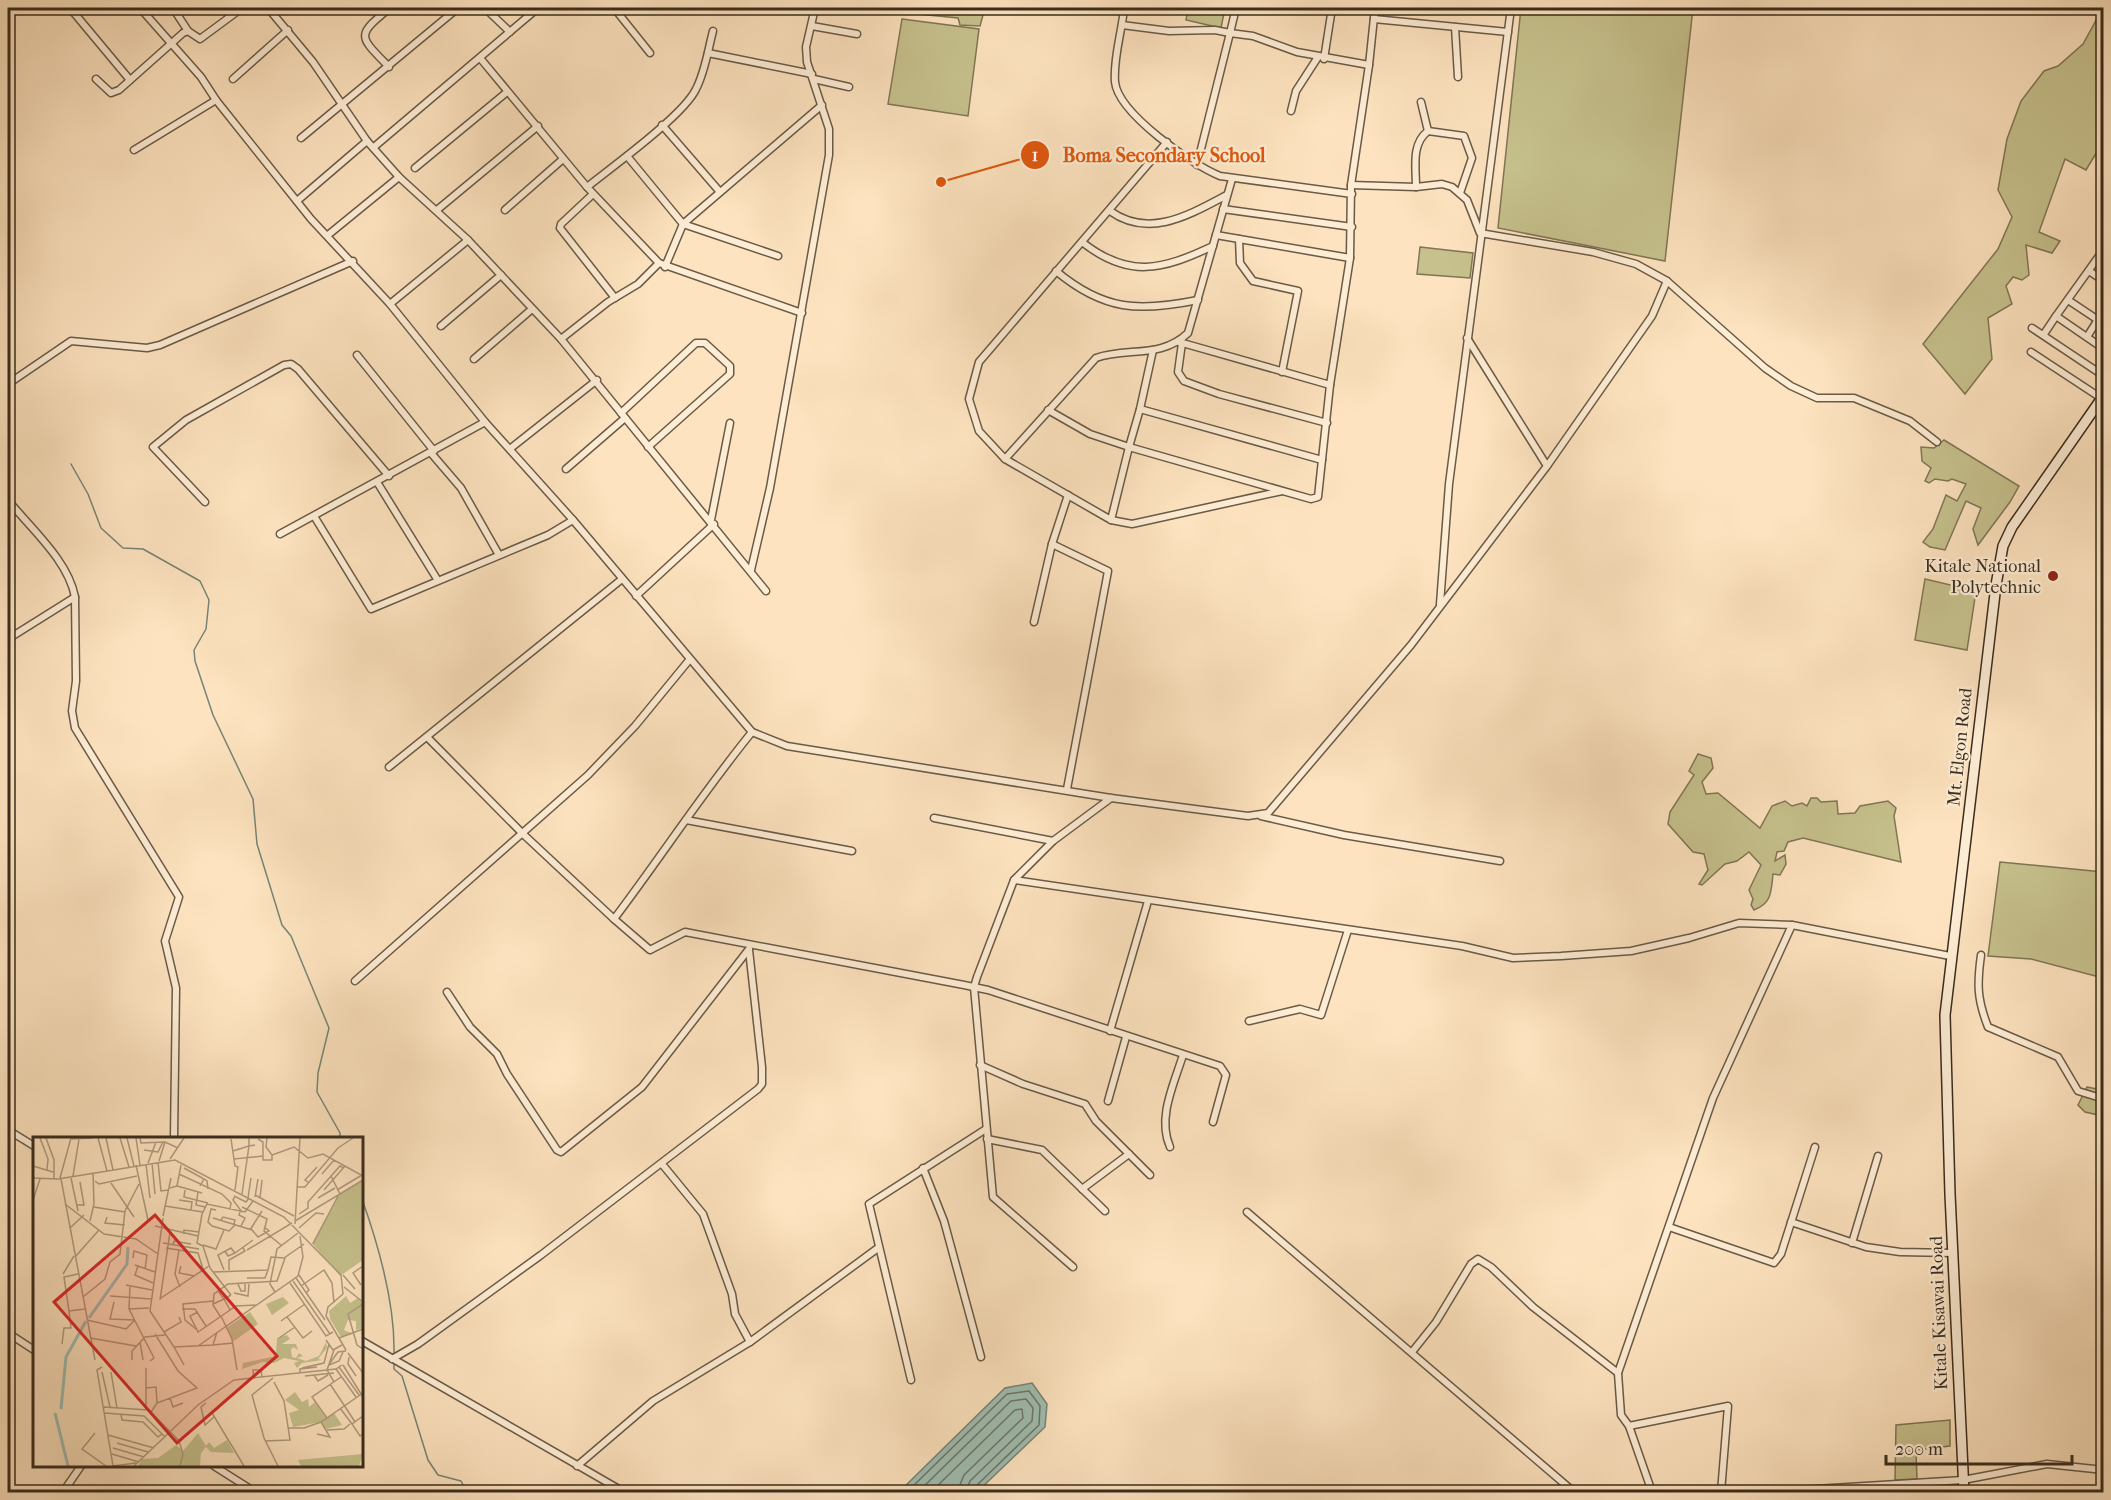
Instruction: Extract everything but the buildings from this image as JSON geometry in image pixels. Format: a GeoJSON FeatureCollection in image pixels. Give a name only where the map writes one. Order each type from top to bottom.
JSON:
{"type":"FeatureCollection","features":[{"type":"Feature","properties":{"kind":"street"},"geometry":{"type":"LineString","coordinates":[[70,8],[130,80]]}},
{"type":"Feature","properties":{"kind":"street"},"geometry":{"type":"LineString","coordinates":[[140,8],[201,77],[216,100],[297,201],[390,304],[485,422],[511,448],[752,732],[787,746],[1067,789],[1111,798],[1260,816],[1344,835],[1500,861]]}},
{"type":"Feature","properties":{"kind":"street"},"geometry":{"type":"LineString","coordinates":[[173,8],[188,32],[200,39],[242,8]]}},
{"type":"Feature","properties":{"kind":"street"},"geometry":{"type":"LineString","coordinates":[[268,8],[288,30],[367,141],[399,177],[468,240],[561,339],[597,380],[623,416],[712,522],[766,591]]}},
{"type":"Feature","properties":{"kind":"street"},"geometry":{"type":"LineString","coordinates":[[389,67],[366,43],[364,34],[369,25],[390,8]]}},
{"type":"Feature","properties":{"kind":"street"},"geometry":{"type":"LineString","coordinates":[[301,138],[458,8]]}},
{"type":"Feature","properties":{"kind":"street"},"geometry":{"type":"LineString","coordinates":[[485,8],[510,32]]}},
{"type":"Feature","properties":{"kind":"street"},"geometry":{"type":"LineString","coordinates":[[374,147],[538,8]]}},
{"type":"Feature","properties":{"kind":"street"},"geometry":{"type":"LineString","coordinates":[[614,8],[650,52]]}},
{"type":"Feature","properties":{"kind":"street"},"geometry":{"type":"LineString","coordinates":[[751,570],[762,531],[829,155],[829,129],[806,47],[814,8]]}},
{"type":"Feature","properties":{"kind":"street"},"geometry":{"type":"LineString","coordinates":[[1124,8],[1115,84],[1132,111],[1167,142],[1197,165],[1212,173],[1232,179],[1352,194]]}},
{"type":"Feature","properties":{"kind":"street"},"geometry":{"type":"LineString","coordinates":[[1197,165],[1236,8]]}},
{"type":"Feature","properties":{"kind":"street"},"geometry":{"type":"LineString","coordinates":[[1291,111],[1296,91],[1321,58],[1332,8]]}},
{"type":"Feature","properties":{"kind":"street"},"geometry":{"type":"LineString","coordinates":[[1048,410],[1090,434],[1129,447],[1316,499],[1319,495],[1330,385],[1350,258],[1351,185],[1375,8]]}},
{"type":"Feature","properties":{"kind":"street"},"geometry":{"type":"LineString","coordinates":[[1439,604],[1449,484],[1460,417],[1480,233],[1496,136],[1511,8]]}},
{"type":"Feature","properties":{"kind":"street"},"geometry":{"type":"LineString","coordinates":[[1374,19],[1508,32]]}},
{"type":"Feature","properties":{"kind":"street"},"geometry":{"type":"LineString","coordinates":[[812,26],[857,34]]}},
{"type":"Feature","properties":{"kind":"street"},"geometry":{"type":"LineString","coordinates":[[1122,26],[1169,31],[1215,30],[1253,36],[1321,58],[1369,65]]}},
{"type":"Feature","properties":{"kind":"street"},"geometry":{"type":"LineString","coordinates":[[1455,27],[1458,77]]}},
{"type":"Feature","properties":{"kind":"street"},"geometry":{"type":"LineString","coordinates":[[233,79],[288,30]]}},
{"type":"Feature","properties":{"kind":"street"},"geometry":{"type":"LineString","coordinates":[[96,79],[111,93],[130,80],[183,33],[188,32]]}},
{"type":"Feature","properties":{"kind":"street"},"geometry":{"type":"LineString","coordinates":[[587,187],[662,125],[696,90],[712,32]]}},
{"type":"Feature","properties":{"kind":"street"},"geometry":{"type":"LineString","coordinates":[[708,53],[849,87]]}},
{"type":"Feature","properties":{"kind":"street"},"geometry":{"type":"LineString","coordinates":[[480,58],[593,194],[662,265],[801,313]]}},
{"type":"Feature","properties":{"kind":"street"},"geometry":{"type":"LineString","coordinates":[[416,168],[507,92]]}},
{"type":"Feature","properties":{"kind":"street"},"geometry":{"type":"LineString","coordinates":[[135,150],[216,100]]}},
{"type":"Feature","properties":{"kind":"street"},"geometry":{"type":"LineString","coordinates":[[1421,102],[1428,130]]}},
{"type":"Feature","properties":{"kind":"street"},"geometry":{"type":"LineString","coordinates":[[561,339],[662,265],[683,224],[822,105]]}},
{"type":"Feature","properties":{"kind":"street"},"geometry":{"type":"LineString","coordinates":[[662,125],[720,192]]}},
{"type":"Feature","properties":{"kind":"street"},"geometry":{"type":"LineString","coordinates":[[436,210],[538,126]]}},
{"type":"Feature","properties":{"kind":"street"},"geometry":{"type":"LineString","coordinates":[[1428,130],[1464,136],[1472,158],[1460,193]]}},
{"type":"Feature","properties":{"kind":"street"},"geometry":{"type":"LineString","coordinates":[[1416,187],[1416,147],[1420,137],[1428,130]]}},
{"type":"Feature","properties":{"kind":"street"},"geometry":{"type":"LineString","coordinates":[[297,201],[367,141]]}},
{"type":"Feature","properties":{"kind":"street"},"geometry":{"type":"LineString","coordinates":[[1167,142],[979,362],[971,386],[971,411],[979,431],[1005,459],[1110,520],[1132,524],[1283,490]]}},
{"type":"Feature","properties":{"kind":"street"},"geometry":{"type":"LineString","coordinates":[[627,156],[683,224],[778,256]]}},
{"type":"Feature","properties":{"kind":"street"},"geometry":{"type":"LineString","coordinates":[[505,210],[563,159]]}},
{"type":"Feature","properties":{"kind":"street"},"geometry":{"type":"LineString","coordinates":[[328,235],[399,177]]}},
{"type":"Feature","properties":{"kind":"street"},"geometry":{"type":"LineString","coordinates":[[1232,179],[1192,324],[1180,342],[1178,372],[1181,380],[1219,394],[1327,423]]}},
{"type":"Feature","properties":{"kind":"street"},"geometry":{"type":"LineString","coordinates":[[1351,185],[1416,187],[1442,184],[1460,193],[1467,200],[1480,233]]}},
{"type":"Feature","properties":{"kind":"street"},"geometry":{"type":"LineString","coordinates":[[593,194],[561,224],[560,228],[615,298]]}},
{"type":"Feature","properties":{"kind":"street"},"geometry":{"type":"LineString","coordinates":[[1110,211],[1124,220],[1139,225],[1159,223],[1179,217],[1227,195]]}},
{"type":"Feature","properties":{"kind":"street"},"geometry":{"type":"LineString","coordinates":[[1223,209],[1352,227]]}},
{"type":"Feature","properties":{"kind":"street"},"geometry":{"type":"LineString","coordinates":[[1480,233],[1593,252],[1636,264],[1668,281],[1766,368],[1791,386],[1817,398],[1854,398],[1910,421],[1937,442]]}},
{"type":"Feature","properties":{"kind":"street"},"geometry":{"type":"LineString","coordinates":[[1216,235],[1350,258]]}},
{"type":"Feature","properties":{"kind":"street"},"geometry":{"type":"LineString","coordinates":[[1239,239],[1240,263],[1253,281],[1298,291],[1282,372]]}},
{"type":"Feature","properties":{"kind":"street"},"geometry":{"type":"LineString","coordinates":[[390,304],[468,240]]}},
{"type":"Feature","properties":{"kind":"street"},"geometry":{"type":"LineString","coordinates":[[1082,242],[1098,255],[1117,264],[1135,268],[1180,262],[1213,246]]}},
{"type":"Feature","properties":{"kind":"street"},"geometry":{"type":"LineString","coordinates":[[2044,334],[2103,249]]}},
{"type":"Feature","properties":{"kind":"street"},"geometry":{"type":"LineString","coordinates":[[8,384],[71,341],[147,348],[160,345],[353,261]]}},
{"type":"Feature","properties":{"kind":"street"},"geometry":{"type":"LineString","coordinates":[[2089,271],[2103,281]]}},
{"type":"Feature","properties":{"kind":"street"},"geometry":{"type":"LineString","coordinates":[[1056,272],[1092,297],[1130,308],[1158,308],[1198,300]]}},
{"type":"Feature","properties":{"kind":"street"},"geometry":{"type":"LineString","coordinates":[[441,326],[501,275]]}},
{"type":"Feature","properties":{"kind":"street"},"geometry":{"type":"LineString","coordinates":[[1260,816],[1275,807],[1411,645],[1439,604],[1547,466],[1652,316],[1668,281]]}},
{"type":"Feature","properties":{"kind":"street"},"geometry":{"type":"LineString","coordinates":[[2068,300],[2101,322]]}},
{"type":"Feature","properties":{"kind":"street"},"geometry":{"type":"LineString","coordinates":[[474,359],[532,309]]}},
{"type":"Feature","properties":{"kind":"street"},"geometry":{"type":"LineString","coordinates":[[2087,337],[2101,322],[2103,310]]}},
{"type":"Feature","properties":{"kind":"street"},"geometry":{"type":"LineString","coordinates":[[2056,316],[2103,349]]}},
{"type":"Feature","properties":{"kind":"street"},"geometry":{"type":"LineString","coordinates":[[2032,328],[2103,376]]}},
{"type":"Feature","properties":{"kind":"street"},"geometry":{"type":"LineString","coordinates":[[1467,338],[1547,466]]}},
{"type":"Feature","properties":{"kind":"street"},"geometry":{"type":"LineString","coordinates":[[1005,459],[1096,358],[1108,354],[1125,355],[1180,342],[1330,385]]}},
{"type":"Feature","properties":{"kind":"street"},"geometry":{"type":"LineString","coordinates":[[566,470],[696,343],[705,343],[730,366],[730,374],[648,447]]}},
{"type":"Feature","properties":{"kind":"street"},"geometry":{"type":"LineString","coordinates":[[1110,520],[1140,409],[1153,350]]}},
{"type":"Feature","properties":{"kind":"street"},"geometry":{"type":"LineString","coordinates":[[2031,352],[2102,396]]}},
{"type":"Feature","properties":{"kind":"street"},"geometry":{"type":"LineString","coordinates":[[357,355],[460,488],[499,555]]}},
{"type":"Feature","properties":{"kind":"street"},"geometry":{"type":"LineString","coordinates":[[205,501],[153,447],[186,420],[284,365],[291,364],[298,369],[389,476]]}},
{"type":"Feature","properties":{"kind":"street"},"geometry":{"type":"LineString","coordinates":[[511,448],[597,380]]}},
{"type":"Feature","properties":{"kind":"street","name":"Mt. Elgon Road"},"geometry":{"type":"LineString","coordinates":[[1948,1133],[1945,1044],[1950,956],[1958,913],[1994,596],[2004,546],[2027,503],[2102,396]]}},
{"type":"Feature","properties":{"kind":"street"},"geometry":{"type":"LineString","coordinates":[[1140,409],[1322,460]]}},
{"type":"Feature","properties":{"kind":"street"},"geometry":{"type":"LineString","coordinates":[[280,534],[485,422]]}},
{"type":"Feature","properties":{"kind":"street"},"geometry":{"type":"LineString","coordinates":[[636,596],[712,522],[730,423]]}},
{"type":"Feature","properties":{"kind":"street"},"geometry":{"type":"LineString","coordinates":[[377,482],[437,579]]}},
{"type":"Feature","properties":{"kind":"street"},"geometry":{"type":"LineString","coordinates":[[1034,622],[1052,544],[1068,495]]}},
{"type":"Feature","properties":{"kind":"street"},"geometry":{"type":"LineString","coordinates":[[8,500],[65,569],[75,597],[75,681],[72,711],[75,728],[179,897],[165,941],[176,988],[174,1137]]}},
{"type":"Feature","properties":{"kind":"street"},"geometry":{"type":"LineString","coordinates":[[314,516],[370,609],[437,579],[548,535],[573,520]]}},
{"type":"Feature","properties":{"kind":"street"},"geometry":{"type":"LineString","coordinates":[[1052,544],[1104,567],[1108,571],[1067,789]]}},
{"type":"Feature","properties":{"kind":"street"},"geometry":{"type":"LineString","coordinates":[[389,767],[622,579]]}},
{"type":"Feature","properties":{"kind":"street"},"geometry":{"type":"LineString","coordinates":[[8,639],[75,597]]}},
{"type":"Feature","properties":{"kind":"street"},"geometry":{"type":"LineString","coordinates":[[355,981],[477,871],[523,834],[588,776],[635,726],[690,659]]}},
{"type":"Feature","properties":{"kind":"street"},"geometry":{"type":"LineString","coordinates":[[614,919],[752,732]]}},
{"type":"Feature","properties":{"kind":"street"},"geometry":{"type":"LineString","coordinates":[[427,737],[523,834],[650,951],[685,932],[751,947],[974,987],[1225,1070],[1213,1122]]}},
{"type":"Feature","properties":{"kind":"street"},"geometry":{"type":"LineString","coordinates":[[1073,1267],[995,1200],[986,1129],[974,987],[1014,880],[1053,841],[1111,798]]}},
{"type":"Feature","properties":{"kind":"street"},"geometry":{"type":"LineString","coordinates":[[934,818],[1053,841]]}},
{"type":"Feature","properties":{"kind":"street"},"geometry":{"type":"LineString","coordinates":[[686,820],[852,851]]}},
{"type":"Feature","properties":{"kind":"street"},"geometry":{"type":"LineString","coordinates":[[1014,880],[1462,946],[1513,958],[1631,951],[1689,938],[1739,922],[1792,925],[1950,956]]}},
{"type":"Feature","properties":{"kind":"street"},"geometry":{"type":"LineString","coordinates":[[1110,1031],[1148,901]]}},
{"type":"Feature","properties":{"kind":"street"},"geometry":{"type":"LineString","coordinates":[[1652,1492],[1629,1426],[1621,1415],[1618,1373],[1713,1098],[1792,925]]}},
{"type":"Feature","properties":{"kind":"street"},"geometry":{"type":"LineString","coordinates":[[1249,1021],[1300,1009],[1321,1015],[1348,930]]}},
{"type":"Feature","properties":{"kind":"street"},"geometry":{"type":"LineString","coordinates":[[447,992],[470,1027],[497,1054],[507,1074],[557,1150],[561,1152],[642,1087],[751,947]]}},
{"type":"Feature","properties":{"kind":"street"},"geometry":{"type":"LineString","coordinates":[[392,1359],[522,1269],[740,1105],[761,1085],[762,1067],[751,947]]}},
{"type":"Feature","properties":{"kind":"street"},"geometry":{"type":"LineString","coordinates":[[1981,955],[1978,983],[1979,1004],[1988,1027],[2058,1057],[2078,1091],[2103,1099]]}},
{"type":"Feature","properties":{"kind":"street"},"geometry":{"type":"LineString","coordinates":[[1108,1101],[1126,1037]]}},
{"type":"Feature","properties":{"kind":"street"},"geometry":{"type":"LineString","coordinates":[[1170,1147],[1164,1134],[1164,1120],[1183,1055]]}},
{"type":"Feature","properties":{"kind":"street"},"geometry":{"type":"LineString","coordinates":[[980,1065],[1023,1084],[1085,1104],[1096,1121],[1150,1174]]}},
{"type":"Feature","properties":{"kind":"street"},"geometry":{"type":"LineString","coordinates":[[912,1380],[878,1248],[870,1204],[986,1129]]}},
{"type":"Feature","properties":{"kind":"street"},"geometry":{"type":"LineString","coordinates":[[8,1130],[33,1145]]}},
{"type":"Feature","properties":{"kind":"street","name":"Kitale Kisawai Road"},"geometry":{"type":"LineString","coordinates":[[1948,1133],[1964,1492]]}},
{"type":"Feature","properties":{"kind":"street"},"geometry":{"type":"LineString","coordinates":[[987,1139],[1038,1147],[1105,1211]]}},
{"type":"Feature","properties":{"kind":"street"},"geometry":{"type":"LineString","coordinates":[[1669,1227],[1774,1263],[1781,1254],[1815,1147]]}},
{"type":"Feature","properties":{"kind":"street"},"geometry":{"type":"LineString","coordinates":[[1082,1189],[1129,1154]]}},
{"type":"Feature","properties":{"kind":"street"},"geometry":{"type":"LineString","coordinates":[[1852,1243],[1878,1156]]}},
{"type":"Feature","properties":{"kind":"street"},"geometry":{"type":"LineString","coordinates":[[662,1164],[703,1214],[732,1294],[735,1314],[750,1342]]}},
{"type":"Feature","properties":{"kind":"street"},"geometry":{"type":"LineString","coordinates":[[923,1168],[944,1221],[981,1357]]}},
{"type":"Feature","properties":{"kind":"street"},"geometry":{"type":"LineString","coordinates":[[1247,1212],[1574,1492]]}},
{"type":"Feature","properties":{"kind":"street"},"geometry":{"type":"LineString","coordinates":[[1791,1222],[1852,1243],[1900,1252],[1954,1253]]}},
{"type":"Feature","properties":{"kind":"street"},"geometry":{"type":"LineString","coordinates":[[576,1466],[652,1401],[750,1342],[878,1248]]}},
{"type":"Feature","properties":{"kind":"street"},"geometry":{"type":"LineString","coordinates":[[1412,1352],[1436,1322],[1471,1264],[1478,1259],[1491,1267],[1580,1345],[1618,1373]]}},
{"type":"Feature","properties":{"kind":"street"},"geometry":{"type":"LineString","coordinates":[[8,1333],[33,1349]]}},
{"type":"Feature","properties":{"kind":"street"},"geometry":{"type":"LineString","coordinates":[[363,1342],[624,1492]]}},
{"type":"Feature","properties":{"kind":"street"},"geometry":{"type":"LineString","coordinates":[[1629,1426],[1728,1406],[1730,1414],[1721,1492]]}},
{"type":"Feature","properties":{"kind":"street"},"geometry":{"type":"LineString","coordinates":[[1767,1492],[1963,1480],[2047,1464],[2103,1470]]}},
{"type":"Feature","properties":{"kind":"street"},"geometry":{"type":"LineString","coordinates":[[63,1492],[80,1467]]}},
{"type":"Feature","properties":{"kind":"street"},"geometry":{"type":"LineString","coordinates":[[216,1467],[255,1492]]}},
{"type":"Feature","properties":{"kind":"shaded area"},"geometry":{"type":"Polygon","coordinates":[[[894,8],[985,8],[980,26],[960,25],[958,18],[897,12],[894,8]]]}},
{"type":"Feature","properties":{"kind":"shaded area"},"geometry":{"type":"Polygon","coordinates":[[[1188,8],[1225,8],[1221,28],[1186,20],[1188,8]]]}},
{"type":"Feature","properties":{"kind":"shaded area"},"geometry":{"type":"Polygon","coordinates":[[[1521,8],[1693,8],[1665,261],[1498,228],[1521,8]]]}},
{"type":"Feature","properties":{"kind":"shaded area"},"geometry":{"type":"Polygon","coordinates":[[[2096,8],[2103,8],[2103,142],[2086,170],[2065,159],[2039,232],[2060,241],[2052,253],[2026,245],[2029,275],[2022,280],[2013,277],[2006,286],[2012,304],[1988,318],[1992,359],[1965,394],[1923,344],[1998,249],[2012,217],[1998,190],[2007,139],[2021,101],[2044,71],[2058,66],[2083,44],[2100,13],[2096,8]]]}},
{"type":"Feature","properties":{"kind":"shaded area"},"geometry":{"type":"Polygon","coordinates":[[[902,19],[979,29],[968,116],[888,104],[902,19]]]}},
{"type":"Feature","properties":{"kind":"shaded area"},"geometry":{"type":"Polygon","coordinates":[[[1420,247],[1473,253],[1470,278],[1417,274],[1420,247]]]}},
{"type":"Feature","properties":{"kind":"shaded area"},"geometry":{"type":"Polygon","coordinates":[[[1944,440],[2019,486],[1978,545],[1973,529],[1981,508],[1966,501],[1945,550],[1930,547],[1923,542],[1933,529],[1946,495],[1957,501],[1966,484],[1952,479],[1948,481],[1935,479],[1929,483],[1925,481],[1931,468],[1922,461],[1921,447],[1934,448],[1944,440]]]}},
{"type":"Feature","properties":{"kind":"shaded area"},"geometry":{"type":"Polygon","coordinates":[[[1925,579],[1976,591],[1967,650],[1915,640],[1925,579]]]}},
{"type":"Feature","properties":{"kind":"shaded area"},"geometry":{"type":"Polygon","coordinates":[[[1698,754],[1711,758],[1713,768],[1702,782],[1706,794],[1718,793],[1760,828],[1772,806],[1785,801],[1792,806],[1802,803],[1807,806],[1811,798],[1817,798],[1821,802],[1837,801],[1838,814],[1855,813],[1860,806],[1888,801],[1896,808],[1894,816],[1901,862],[1803,838],[1788,842],[1784,851],[1777,852],[1775,861],[1785,855],[1786,864],[1780,875],[1773,874],[1771,891],[1767,900],[1754,910],[1749,890],[1761,865],[1749,852],[1737,861],[1725,864],[1702,885],[1699,884],[1708,870],[1704,854],[1693,852],[1668,824],[1670,812],[1694,775],[1689,771],[1698,754]]]}},
{"type":"Feature","properties":{"kind":"shaded area"},"geometry":{"type":"Polygon","coordinates":[[[2000,862],[2103,872],[2103,978],[2031,959],[1988,956],[2000,862]]]}},
{"type":"Feature","properties":{"kind":"shaded area"},"geometry":{"type":"Polygon","coordinates":[[[2087,1087],[2103,1090],[2103,1116],[2085,1112],[2078,1105],[2087,1087]]]}},
{"type":"Feature","properties":{"kind":"shaded area"},"geometry":{"type":"Polygon","coordinates":[[[1950,1420],[1950,1446],[1916,1450],[1917,1479],[1895,1480],[1896,1425],[1950,1420]]]}},
{"type":"Feature","properties":{"kind":"water"},"geometry":{"type":"Polygon","coordinates":[[[1032,1383],[1047,1404],[1045,1427],[977,1492],[899,1492],[1005,1388],[1032,1383]]]}},
{"type":"Feature","properties":{"kind":"waterway"},"geometry":{"type":"LineString","coordinates":[[71,464],[88,494],[101,528],[123,548],[143,549],[200,581],[209,600],[206,629],[194,650],[195,661],[213,715],[253,799],[257,844],[282,925],[291,936],[329,1028],[318,1073],[317,1092],[340,1133],[340,1137]]}},
{"type":"Feature","properties":{"kind":"waterway"},"geometry":{"type":"LineString","coordinates":[[363,1202],[389,1295],[394,1353]]}},
{"type":"Feature","properties":{"kind":"waterway"},"geometry":{"type":"LineString","coordinates":[[394,1364],[394,1369],[402,1376],[428,1460],[438,1475],[461,1481],[467,1492]]}},
{"type":"Feature","properties":{"kind":"place","name":"Boma Secondary School"},"geometry":{"type":"Point","coordinates":[941,182]}},
{"type":"Feature","properties":{"kind":"place","name":"Kitale National Polytechnic"},"geometry":{"type":"Point","coordinates":[2053,576]}}]}
